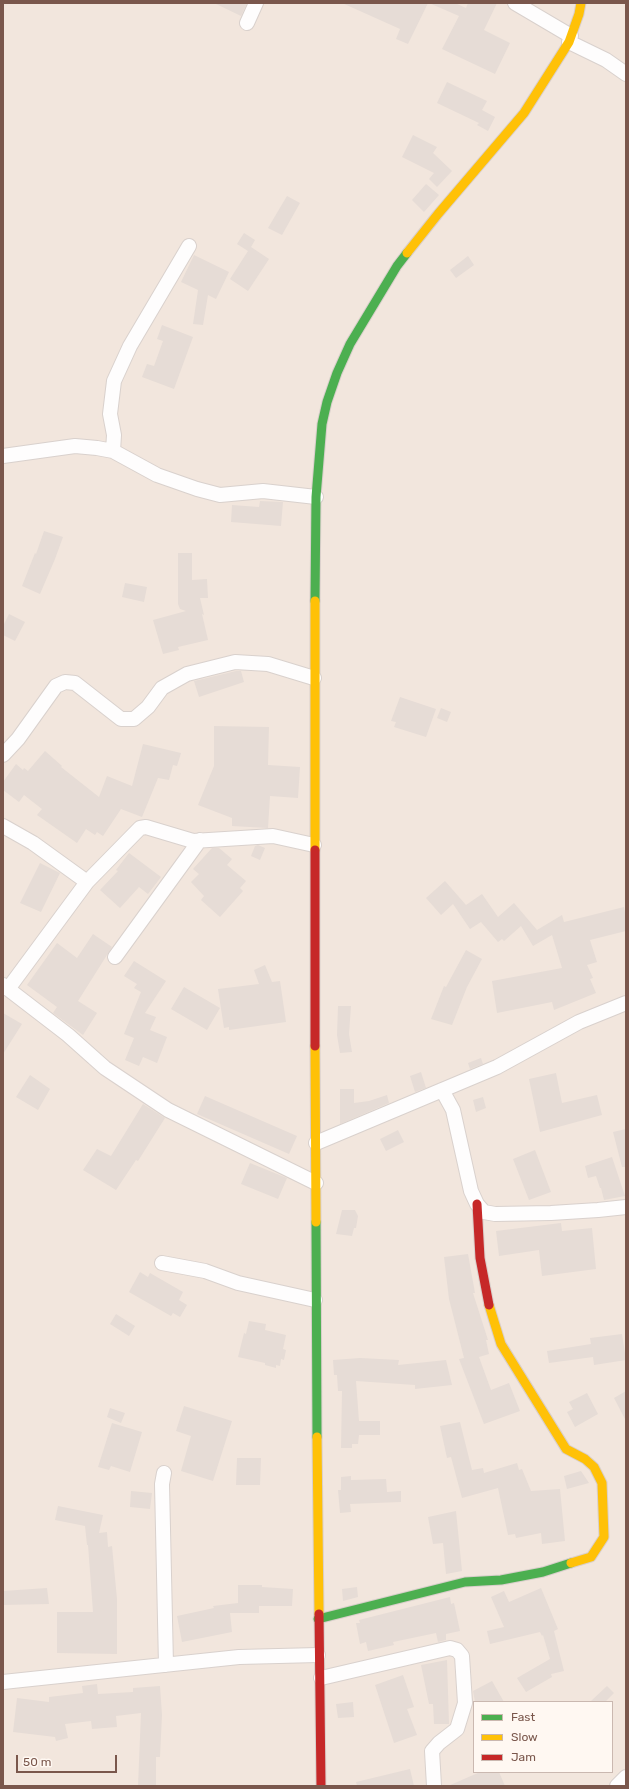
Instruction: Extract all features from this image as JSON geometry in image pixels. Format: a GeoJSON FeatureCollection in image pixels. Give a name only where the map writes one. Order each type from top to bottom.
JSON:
{"type":"FeatureCollection","features":[{"type":"Feature","properties":{"kind":"main road"},"geometry":{"type":"LineString","coordinates":[[321,1786],[321,1678],[318,1655],[315,1300],[316,1143],[314,678],[316,497],[322,424],[327,402],[350,344],[397,266],[438,214],[524,113],[548,77],[570,39],[581,3]]}},
{"type":"Feature","properties":{"kind":"main road"},"geometry":{"type":"LineString","coordinates":[[318,1618],[444,1586],[464,1582],[502,1580],[543,1572],[591,1557],[604,1537],[602,1483],[594,1467],[585,1459],[566,1449],[500,1344],[487,1297],[480,1258],[477,1204]]}},
{"type":"Feature","properties":{"kind":"street"},"geometry":{"type":"LineString","coordinates":[[247,23],[256,3]]}},
{"type":"Feature","properties":{"kind":"street"},"geometry":{"type":"LineString","coordinates":[[514,3],[626,74]]}},
{"type":"Feature","properties":{"kind":"street"},"geometry":{"type":"LineString","coordinates":[[113,452],[114,435],[110,414],[114,381],[130,346],[189,246]]}},
{"type":"Feature","properties":{"kind":"street"},"geometry":{"type":"LineString","coordinates":[[3,456],[75,446],[113,452],[157,475],[197,489],[220,495],[263,491],[316,497]]}},
{"type":"Feature","properties":{"kind":"street"},"geometry":{"type":"LineString","coordinates":[[3,755],[18,740],[56,686],[65,682],[75,683],[121,720],[134,719],[148,707],[162,688],[187,674],[235,662],[268,664],[314,678]]}},
{"type":"Feature","properties":{"kind":"street"},"geometry":{"type":"LineString","coordinates":[[3,826],[33,843],[87,882]]}},
{"type":"Feature","properties":{"kind":"street"},"geometry":{"type":"LineString","coordinates":[[314,844],[273,836],[193,841],[146,828],[140,828],[87,882],[5,987],[68,1035],[105,1068],[168,1110],[316,1183]]}},
{"type":"Feature","properties":{"kind":"street"},"geometry":{"type":"LineString","coordinates":[[114,957],[200,840]]}},
{"type":"Feature","properties":{"kind":"street"},"geometry":{"type":"LineString","coordinates":[[316,1143],[497,1067],[579,1022],[626,1003]]}},
{"type":"Feature","properties":{"kind":"street"},"geometry":{"type":"LineString","coordinates":[[442,1090],[453,1110],[471,1191],[477,1204],[484,1212],[495,1214],[598,1210],[626,1207]]}},
{"type":"Feature","properties":{"kind":"street"},"geometry":{"type":"LineString","coordinates":[[162,1263],[205,1271],[238,1283],[315,1300]]}},
{"type":"Feature","properties":{"kind":"street"},"geometry":{"type":"LineString","coordinates":[[164,1474],[162,1484],[166,1665]]}},
{"type":"Feature","properties":{"kind":"street"},"geometry":{"type":"LineString","coordinates":[[321,1678],[450,1648],[457,1650],[462,1656],[465,1703],[457,1729],[439,1743],[432,1751],[434,1786]]}},
{"type":"Feature","properties":{"kind":"street"},"geometry":{"type":"LineString","coordinates":[[3,1682],[239,1657],[318,1655]]}},
{"type":"Feature","properties":{"kind":"street"},"geometry":{"type":"LineString","coordinates":[[617,1786],[626,1777]]}},
{"type":"Feature","properties":{"kind":"shaded area"},"geometry":{"type":"Polygon","coordinates":[[[3,3],[626,3],[626,1786],[3,1786],[3,3]]]}},
{"type":"Feature","properties":{"kind":"building"},"geometry":{"type":"Polygon","coordinates":[[[214,3],[247,3],[241,16],[214,3]]]}},
{"type":"Feature","properties":{"kind":"building"},"geometry":{"type":"Polygon","coordinates":[[[342,3],[428,3],[408,44],[396,39],[400,29],[342,3]]]}},
{"type":"Feature","properties":{"kind":"building"},"geometry":{"type":"Polygon","coordinates":[[[429,3],[455,3],[466,8],[468,3],[497,3],[484,30],[510,43],[495,74],[442,49],[459,16],[429,3]]]}},
{"type":"Feature","properties":{"kind":"building"},"geometry":{"type":"Polygon","coordinates":[[[447,82],[487,101],[482,110],[495,117],[488,131],[477,125],[479,123],[437,103],[447,82]]]}},
{"type":"Feature","properties":{"kind":"building"},"geometry":{"type":"Polygon","coordinates":[[[413,135],[437,147],[433,153],[452,171],[437,187],[429,179],[434,173],[402,157],[413,135]]]}},
{"type":"Feature","properties":{"kind":"building"},"geometry":{"type":"Polygon","coordinates":[[[426,184],[439,195],[424,212],[412,200],[426,184]]]}},
{"type":"Feature","properties":{"kind":"building"},"geometry":{"type":"Polygon","coordinates":[[[287,196],[300,203],[282,235],[268,228],[287,196]]]}},
{"type":"Feature","properties":{"kind":"building"},"geometry":{"type":"Polygon","coordinates":[[[244,233],[255,240],[251,247],[269,259],[248,291],[230,279],[248,251],[237,244],[244,233]]]}},
{"type":"Feature","properties":{"kind":"building"},"geometry":{"type":"Polygon","coordinates":[[[194,255],[229,272],[216,299],[208,295],[203,325],[193,324],[198,290],[181,282],[194,255]]]}},
{"type":"Feature","properties":{"kind":"building"},"geometry":{"type":"Polygon","coordinates":[[[468,256],[474,265],[456,278],[450,270],[468,256]]]}},
{"type":"Feature","properties":{"kind":"building"},"geometry":{"type":"Polygon","coordinates":[[[162,325],[193,337],[174,389],[142,377],[147,364],[154,366],[163,341],[157,339],[162,325]]]}},
{"type":"Feature","properties":{"kind":"building"},"geometry":{"type":"Polygon","coordinates":[[[260,501],[283,502],[281,526],[231,522],[232,505],[259,507],[260,501]]]}},
{"type":"Feature","properties":{"kind":"building"},"geometry":{"type":"Polygon","coordinates":[[[44,531],[63,537],[40,594],[22,586],[44,531]]]}},
{"type":"Feature","properties":{"kind":"building"},"geometry":{"type":"Polygon","coordinates":[[[178,553],[192,553],[192,580],[207,579],[208,598],[200,598],[208,640],[178,647],[179,650],[163,654],[153,620],[186,611],[180,609],[178,604],[178,553]]]}},
{"type":"Feature","properties":{"kind":"building"},"geometry":{"type":"Polygon","coordinates":[[[125,583],[147,587],[144,602],[122,597],[125,583]]]}},
{"type":"Feature","properties":{"kind":"building"},"geometry":{"type":"Polygon","coordinates":[[[9,614],[25,622],[15,641],[3,635],[3,626],[9,614]]]}},
{"type":"Feature","properties":{"kind":"building"},"geometry":{"type":"Polygon","coordinates":[[[241,671],[244,682],[199,697],[194,681],[241,671]]]}},
{"type":"Feature","properties":{"kind":"building"},"geometry":{"type":"Polygon","coordinates":[[[400,697],[436,709],[426,737],[394,727],[396,722],[391,721],[400,697]]]}},
{"type":"Feature","properties":{"kind":"building"},"geometry":{"type":"Polygon","coordinates":[[[441,708],[451,712],[447,722],[437,718],[441,708]]]}},
{"type":"Feature","properties":{"kind":"building"},"geometry":{"type":"Polygon","coordinates":[[[214,726],[269,727],[268,765],[300,767],[298,798],[270,796],[268,828],[232,826],[232,818],[198,805],[214,766],[214,726]]]}},
{"type":"Feature","properties":{"kind":"building"},"geometry":{"type":"Polygon","coordinates":[[[143,744],[181,753],[177,766],[173,765],[169,780],[158,778],[142,817],[121,809],[103,836],[97,832],[95,835],[86,829],[77,843],[37,815],[42,809],[24,795],[19,802],[3,790],[3,782],[16,764],[23,770],[24,768],[28,771],[45,751],[62,766],[61,767],[99,797],[107,776],[132,786],[143,744]]]}},
{"type":"Feature","properties":{"kind":"building"},"geometry":{"type":"Polygon","coordinates":[[[258,845],[265,848],[260,860],[251,856],[255,846],[258,845]]]}},
{"type":"Feature","properties":{"kind":"building"},"geometry":{"type":"Polygon","coordinates":[[[212,848],[219,848],[232,859],[227,865],[246,881],[240,888],[243,891],[220,917],[201,900],[204,896],[191,882],[199,874],[193,869],[212,848]]]}},
{"type":"Feature","properties":{"kind":"building"},"geometry":{"type":"Polygon","coordinates":[[[129,853],[161,877],[148,894],[139,887],[120,908],[100,890],[118,871],[116,870],[129,853]]]}},
{"type":"Feature","properties":{"kind":"building"},"geometry":{"type":"Polygon","coordinates":[[[40,863],[60,873],[41,912],[20,903],[40,863]]]}},
{"type":"Feature","properties":{"kind":"building"},"geometry":{"type":"Polygon","coordinates":[[[445,881],[466,905],[482,894],[498,917],[514,903],[537,930],[562,915],[564,922],[624,907],[626,931],[590,940],[597,962],[587,965],[593,978],[590,979],[596,993],[554,1010],[552,1002],[497,1013],[492,981],[562,968],[552,935],[533,946],[521,926],[504,941],[502,939],[498,942],[481,922],[470,929],[453,904],[441,915],[426,898],[445,881]]]}},
{"type":"Feature","properties":{"kind":"building"},"geometry":{"type":"Polygon","coordinates":[[[93,934],[112,947],[78,1001],[97,1013],[83,1035],[53,1013],[57,1007],[27,985],[57,943],[77,958],[93,934]]]}},
{"type":"Feature","properties":{"kind":"building"},"geometry":{"type":"Polygon","coordinates":[[[466,950],[482,959],[467,987],[452,1025],[431,1019],[444,986],[446,987],[466,950]]]}},
{"type":"Feature","properties":{"kind":"building"},"geometry":{"type":"Polygon","coordinates":[[[134,961],[166,981],[145,1013],[156,1017],[150,1030],[167,1037],[157,1063],[143,1057],[139,1066],[125,1060],[134,1038],[124,1034],[141,992],[134,988],[137,984],[124,976],[134,961]]]}},
{"type":"Feature","properties":{"kind":"building"},"geometry":{"type":"Polygon","coordinates":[[[265,965],[272,982],[280,981],[286,1022],[229,1030],[229,1027],[224,1028],[218,989],[259,984],[254,970],[265,965]]]}},
{"type":"Feature","properties":{"kind":"building"},"geometry":{"type":"Polygon","coordinates":[[[184,987],[220,1008],[207,1030],[171,1009],[184,987]]]}},
{"type":"Feature","properties":{"kind":"building"},"geometry":{"type":"Polygon","coordinates":[[[338,1006],[351,1006],[349,1034],[352,1052],[340,1053],[337,1035],[338,1006]]]}},
{"type":"Feature","properties":{"kind":"building"},"geometry":{"type":"Polygon","coordinates":[[[3,1013],[22,1024],[3,1054],[3,1013]]]}},
{"type":"Feature","properties":{"kind":"building"},"geometry":{"type":"Polygon","coordinates":[[[481,1058],[483,1064],[470,1069],[468,1063],[481,1058]]]}},
{"type":"Feature","properties":{"kind":"building"},"geometry":{"type":"Polygon","coordinates":[[[421,1072],[426,1088],[415,1092],[410,1076],[421,1072]]]}},
{"type":"Feature","properties":{"kind":"building"},"geometry":{"type":"Polygon","coordinates":[[[556,1073],[562,1103],[597,1095],[602,1115],[540,1132],[529,1079],[556,1073]]]}},
{"type":"Feature","properties":{"kind":"building"},"geometry":{"type":"Polygon","coordinates":[[[30,1075],[50,1089],[38,1110],[16,1097],[30,1075]]]}},
{"type":"Feature","properties":{"kind":"building"},"geometry":{"type":"Polygon","coordinates":[[[340,1089],[354,1089],[354,1103],[369,1101],[387,1095],[389,1103],[340,1124],[340,1089]]]}},
{"type":"Feature","properties":{"kind":"building"},"geometry":{"type":"Polygon","coordinates":[[[205,1096],[297,1136],[289,1154],[197,1114],[205,1096]]]}},
{"type":"Feature","properties":{"kind":"building"},"geometry":{"type":"Polygon","coordinates":[[[483,1097],[486,1108],[476,1112],[473,1100],[483,1097]]]}},
{"type":"Feature","properties":{"kind":"building"},"geometry":{"type":"Polygon","coordinates":[[[143,1104],[165,1118],[138,1161],[136,1160],[116,1190],[83,1170],[97,1149],[111,1156],[143,1104]]]}},
{"type":"Feature","properties":{"kind":"building"},"geometry":{"type":"Polygon","coordinates":[[[626,1129],[626,1167],[622,1167],[613,1132],[626,1129]]]}},
{"type":"Feature","properties":{"kind":"building"},"geometry":{"type":"Polygon","coordinates":[[[398,1130],[404,1142],[386,1151],[380,1139],[398,1130]]]}},
{"type":"Feature","properties":{"kind":"building"},"geometry":{"type":"Polygon","coordinates":[[[535,1150],[551,1192],[529,1200],[513,1159],[535,1150]]]}},
{"type":"Feature","properties":{"kind":"building"},"geometry":{"type":"Polygon","coordinates":[[[612,1157],[625,1196],[604,1200],[596,1176],[588,1178],[585,1166],[612,1157]]]}},
{"type":"Feature","properties":{"kind":"building"},"geometry":{"type":"Polygon","coordinates":[[[250,1163],[287,1178],[278,1199],[241,1184],[250,1163]]]}},
{"type":"Feature","properties":{"kind":"building"},"geometry":{"type":"Polygon","coordinates":[[[342,1210],[355,1210],[358,1216],[356,1228],[354,1228],[352,1236],[336,1234],[342,1210]]]}},
{"type":"Feature","properties":{"kind":"building"},"geometry":{"type":"Polygon","coordinates":[[[561,1223],[562,1231],[592,1228],[596,1269],[542,1276],[539,1250],[499,1256],[496,1231],[561,1223]]]}},
{"type":"Feature","properties":{"kind":"building"},"geometry":{"type":"Polygon","coordinates":[[[468,1254],[475,1293],[473,1293],[488,1340],[486,1340],[489,1354],[479,1357],[491,1390],[509,1383],[520,1411],[484,1424],[459,1359],[464,1358],[449,1299],[444,1257],[468,1254]]]}},
{"type":"Feature","properties":{"kind":"building"},"geometry":{"type":"Polygon","coordinates":[[[140,1272],[148,1277],[150,1273],[183,1292],[179,1300],[187,1305],[180,1317],[173,1313],[171,1316],[129,1292],[140,1272]]]}},
{"type":"Feature","properties":{"kind":"building"},"geometry":{"type":"Polygon","coordinates":[[[116,1314],[135,1326],[129,1336],[110,1324],[116,1314]]]}},
{"type":"Feature","properties":{"kind":"building"},"geometry":{"type":"Polygon","coordinates":[[[249,1321],[266,1324],[265,1330],[286,1335],[283,1349],[286,1350],[284,1360],[281,1359],[280,1366],[276,1365],[276,1368],[265,1365],[265,1363],[238,1357],[244,1333],[246,1334],[249,1321]]]}},
{"type":"Feature","properties":{"kind":"building"},"geometry":{"type":"Polygon","coordinates":[[[622,1334],[626,1360],[594,1365],[593,1357],[549,1363],[547,1351],[591,1344],[590,1338],[622,1334]]]}},
{"type":"Feature","properties":{"kind":"building"},"geometry":{"type":"Polygon","coordinates":[[[360,1358],[399,1360],[398,1365],[446,1360],[452,1385],[415,1389],[415,1385],[356,1381],[359,1421],[380,1421],[380,1435],[359,1435],[358,1444],[352,1444],[352,1448],[341,1448],[342,1391],[338,1391],[337,1375],[334,1375],[333,1360],[360,1358]]]}},
{"type":"Feature","properties":{"kind":"building"},"geometry":{"type":"Polygon","coordinates":[[[626,1391],[626,1421],[614,1398],[626,1391]]]}},
{"type":"Feature","properties":{"kind":"building"},"geometry":{"type":"Polygon","coordinates":[[[587,1393],[598,1414],[575,1427],[567,1412],[573,1409],[569,1402],[587,1393]]]}},
{"type":"Feature","properties":{"kind":"building"},"geometry":{"type":"Polygon","coordinates":[[[184,1406],[232,1421],[213,1481],[181,1471],[191,1436],[176,1431],[184,1406]]]}},
{"type":"Feature","properties":{"kind":"building"},"geometry":{"type":"Polygon","coordinates":[[[110,1408],[125,1413],[121,1423],[107,1417],[110,1408]]]}},
{"type":"Feature","properties":{"kind":"building"},"geometry":{"type":"Polygon","coordinates":[[[460,1422],[472,1470],[483,1468],[484,1473],[517,1463],[519,1470],[522,1469],[531,1491],[560,1489],[565,1541],[542,1544],[541,1533],[516,1538],[515,1534],[508,1535],[498,1488],[462,1498],[451,1457],[447,1458],[440,1426],[460,1422]]]}},
{"type":"Feature","properties":{"kind":"building"},"geometry":{"type":"Polygon","coordinates":[[[112,1423],[142,1432],[130,1472],[111,1466],[109,1470],[98,1467],[112,1423]]]}},
{"type":"Feature","properties":{"kind":"building"},"geometry":{"type":"Polygon","coordinates":[[[237,1458],[261,1458],[260,1485],[236,1485],[237,1458]]]}},
{"type":"Feature","properties":{"kind":"building"},"geometry":{"type":"Polygon","coordinates":[[[581,1471],[589,1483],[567,1489],[564,1476],[581,1471]]]}},
{"type":"Feature","properties":{"kind":"building"},"geometry":{"type":"Polygon","coordinates":[[[351,1476],[351,1480],[386,1479],[387,1492],[401,1491],[401,1502],[350,1504],[351,1512],[340,1513],[338,1490],[341,1490],[341,1477],[351,1476]]]}},
{"type":"Feature","properties":{"kind":"building"},"geometry":{"type":"Polygon","coordinates":[[[131,1491],[152,1493],[150,1509],[130,1507],[131,1491]]]}},
{"type":"Feature","properties":{"kind":"building"},"geometry":{"type":"Polygon","coordinates":[[[58,1506],[103,1515],[99,1533],[107,1532],[108,1547],[112,1546],[117,1599],[117,1654],[57,1653],[57,1612],[93,1612],[88,1545],[85,1526],[55,1520],[58,1506]]]}},
{"type":"Feature","properties":{"kind":"building"},"geometry":{"type":"Polygon","coordinates":[[[456,1511],[462,1571],[446,1574],[443,1543],[433,1544],[428,1517],[456,1511]]]}},
{"type":"Feature","properties":{"kind":"building"},"geometry":{"type":"Polygon","coordinates":[[[238,1585],[262,1585],[262,1587],[293,1589],[292,1606],[259,1606],[259,1613],[230,1613],[232,1632],[182,1642],[177,1616],[214,1608],[213,1606],[238,1603],[238,1585]]]}},
{"type":"Feature","properties":{"kind":"building"},"geometry":{"type":"Polygon","coordinates":[[[357,1587],[358,1597],[343,1601],[342,1589],[357,1587]]]}},
{"type":"Feature","properties":{"kind":"building"},"geometry":{"type":"Polygon","coordinates":[[[47,1588],[49,1604],[3,1605],[3,1591],[47,1588]]]}},
{"type":"Feature","properties":{"kind":"building"},"geometry":{"type":"Polygon","coordinates":[[[541,1588],[558,1629],[554,1631],[564,1671],[551,1674],[552,1677],[526,1692],[517,1678],[550,1659],[543,1635],[542,1636],[540,1632],[490,1644],[487,1631],[504,1627],[491,1597],[504,1591],[509,1602],[541,1588]]]}},
{"type":"Feature","properties":{"kind":"building"},"geometry":{"type":"Polygon","coordinates":[[[450,1597],[451,1604],[454,1603],[460,1631],[446,1634],[446,1640],[438,1642],[436,1633],[393,1642],[394,1645],[368,1651],[366,1642],[360,1644],[356,1623],[360,1623],[359,1620],[450,1597]]]}},
{"type":"Feature","properties":{"kind":"building"},"geometry":{"type":"Polygon","coordinates":[[[447,1660],[449,1724],[434,1724],[433,1704],[429,1704],[421,1665],[447,1660]]]}},
{"type":"Feature","properties":{"kind":"building"},"geometry":{"type":"Polygon","coordinates":[[[403,1675],[414,1707],[407,1709],[417,1735],[394,1743],[375,1685],[403,1675]]]}},
{"type":"Feature","properties":{"kind":"building"},"geometry":{"type":"Polygon","coordinates":[[[492,1681],[503,1701],[475,1701],[473,1691],[492,1681]]]}},
{"type":"Feature","properties":{"kind":"building"},"geometry":{"type":"Polygon","coordinates":[[[97,1684],[98,1694],[133,1692],[133,1688],[160,1686],[162,1715],[160,1757],[156,1757],[156,1786],[138,1786],[141,1713],[116,1716],[117,1727],[92,1729],[91,1721],[65,1724],[68,1738],[56,1741],[55,1737],[13,1732],[17,1698],[49,1702],[49,1697],[83,1693],[82,1686],[97,1684]]]}},
{"type":"Feature","properties":{"kind":"building"},"geometry":{"type":"Polygon","coordinates":[[[607,1686],[614,1693],[606,1701],[591,1701],[607,1686]]]}},
{"type":"Feature","properties":{"kind":"building"},"geometry":{"type":"Polygon","coordinates":[[[353,1702],[354,1717],[338,1718],[336,1704],[353,1702]]]}},
{"type":"Feature","properties":{"kind":"building"},"geometry":{"type":"Polygon","coordinates":[[[410,1769],[414,1786],[357,1786],[356,1782],[410,1769]]]}},
{"type":"Feature","properties":{"kind":"building"},"geometry":{"type":"Polygon","coordinates":[[[478,1773],[499,1773],[505,1786],[448,1786],[478,1773]]]}},
{"type":"Feature","properties":{"kind":"traffic: fast"},"geometry":{"type":"LineString","coordinates":[[315,601],[316,497],[322,424],[327,402],[337,373],[350,344],[397,266],[407,253]]}},
{"type":"Feature","properties":{"kind":"traffic: fast"},"geometry":{"type":"LineString","coordinates":[[316,1222],[317,1437]]}},
{"type":"Feature","properties":{"kind":"traffic: fast"},"geometry":{"type":"LineString","coordinates":[[318,1619],[465,1582],[501,1580],[543,1572],[571,1563]]}},
{"type":"Feature","properties":{"kind":"traffic: slow"},"geometry":{"type":"LineString","coordinates":[[407,253],[438,214],[524,113],[569,42],[579,14],[581,3]]}},
{"type":"Feature","properties":{"kind":"traffic: slow"},"geometry":{"type":"LineString","coordinates":[[315,601],[315,850]]}},
{"type":"Feature","properties":{"kind":"traffic: slow"},"geometry":{"type":"LineString","coordinates":[[315,1046],[316,1222]]}},
{"type":"Feature","properties":{"kind":"traffic: slow"},"geometry":{"type":"LineString","coordinates":[[489,1305],[501,1344],[566,1449],[585,1459],[594,1467],[602,1483],[604,1537],[591,1557],[571,1563]]}},
{"type":"Feature","properties":{"kind":"traffic: slow"},"geometry":{"type":"LineString","coordinates":[[317,1437],[319,1614]]}},
{"type":"Feature","properties":{"kind":"traffic: jam"},"geometry":{"type":"LineString","coordinates":[[315,850],[315,1046]]}},
{"type":"Feature","properties":{"kind":"traffic: jam"},"geometry":{"type":"LineString","coordinates":[[477,1204],[480,1258],[489,1305]]}},
{"type":"Feature","properties":{"kind":"traffic: jam"},"geometry":{"type":"LineString","coordinates":[[319,1614],[321,1786]]}}]}
